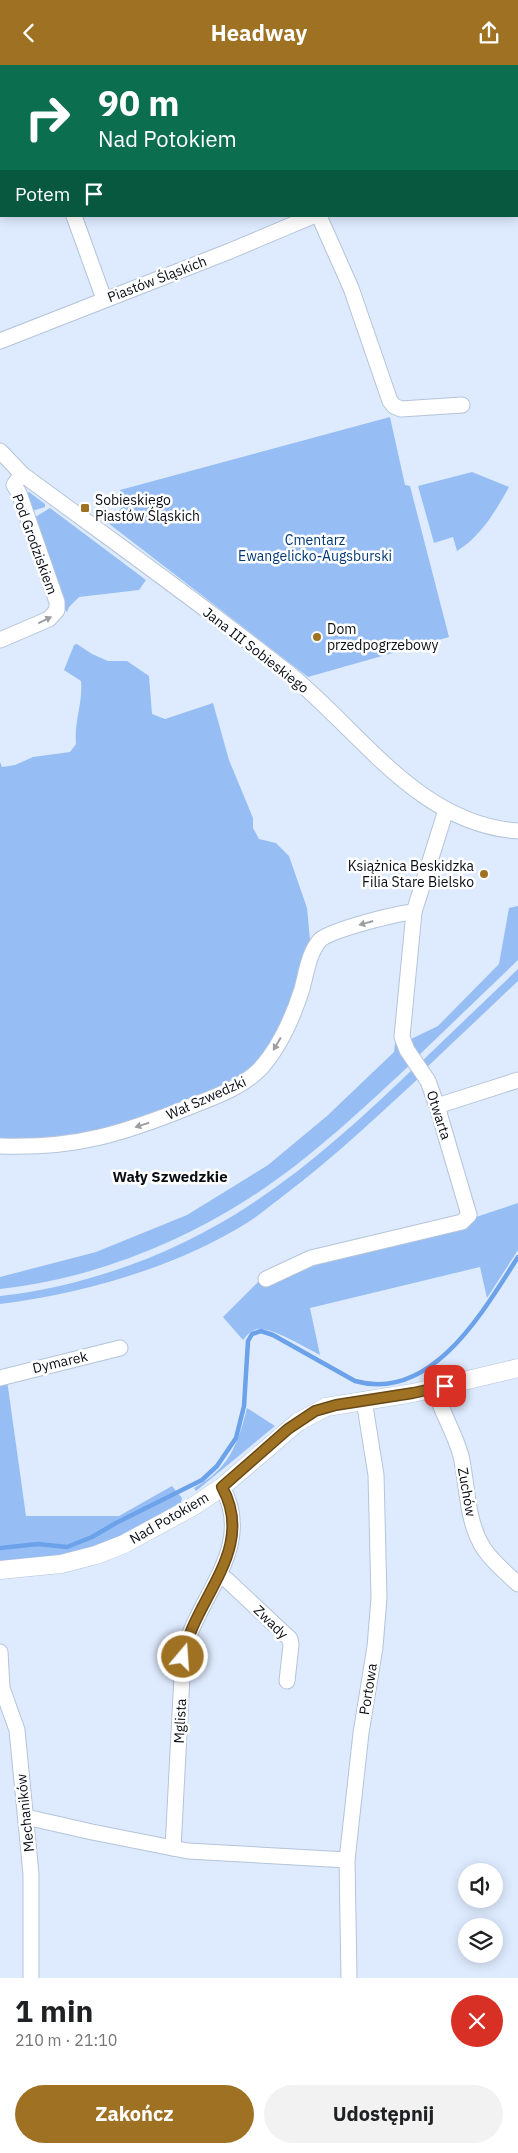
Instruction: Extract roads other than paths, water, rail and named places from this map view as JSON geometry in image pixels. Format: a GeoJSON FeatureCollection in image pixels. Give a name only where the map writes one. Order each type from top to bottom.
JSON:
{"type":"FeatureCollection","features":[{"type":"Feature","properties":{"kind":"street"},"geometry":{"type":"LineString","coordinates":[[74,217],[104,299]]}},
{"type":"Feature","properties":{"kind":"street","name":"Piastów Śląskich"},"geometry":{"type":"LineString","coordinates":[[0,341],[230,251],[311,217]]}},
{"type":"Feature","properties":{"kind":"street"},"geometry":{"type":"LineString","coordinates":[[319,217],[351,289],[390,401],[394,406],[401,409],[462,405]]}},
{"type":"Feature","properties":{"kind":"street","name":"Jana III Sobieskiego"},"geometry":{"type":"LineString","coordinates":[[0,451],[13,482],[289,673],[396,774],[446,810],[487,827],[518,831]]}},
{"type":"Feature","properties":{"kind":"street","name":"Pod Grodziskiem"},"geometry":{"type":"LineString","coordinates":[[0,640],[49,619],[56,614],[57,606],[19,493],[13,482]]}},
{"type":"Feature","properties":{"kind":"street","name":"Otwarta"},"geometry":{"type":"LineString","coordinates":[[266,1279],[311,1258],[467,1219],[469,1210],[437,1106],[428,1081],[406,1050],[402,1037],[414,912],[446,810]]}},
{"type":"Feature","properties":{"kind":"street","name":"Wał Szwedzki"},"geometry":{"type":"LineString","coordinates":[[0,1146],[52,1146],[106,1137],[158,1120],[242,1084],[261,1068],[278,1044],[292,1014],[313,952],[320,941],[336,932],[414,912]]}},
{"type":"Feature","properties":{"kind":"street"},"geometry":{"type":"LineString","coordinates":[[437,1106],[518,1080]]}},
{"type":"Feature","properties":{"kind":"street","name":"Dymarek"},"geometry":{"type":"LineString","coordinates":[[0,1378],[120,1348]]}},
{"type":"Feature","properties":{"kind":"street","name":"Nad Potokiem"},"geometry":{"type":"LineString","coordinates":[[0,1570],[61,1564],[113,1549],[172,1519],[222,1487],[306,1417],[326,1407],[435,1389],[518,1369]]}},
{"type":"Feature","properties":{"kind":"street","name":"Zuchów"},"geometry":{"type":"LineString","coordinates":[[435,1389],[443,1415],[457,1443],[461,1457],[470,1513],[477,1537],[491,1558],[518,1585]]}},
{"type":"Feature","properties":{"kind":"street","name":"Portowa"},"geometry":{"type":"LineString","coordinates":[[349,1978],[346,1861],[361,1733],[375,1647],[379,1598],[376,1475],[364,1400]]}},
{"type":"Feature","properties":{"kind":"street","name":"Mglista"},"geometry":{"type":"LineString","coordinates":[[173,1848],[183,1657],[187,1641],[203,1605],[220,1577],[228,1553],[232,1513],[222,1487]]}},
{"type":"Feature","properties":{"kind":"street","name":"Zwady"},"geometry":{"type":"LineString","coordinates":[[220,1577],[226,1579],[290,1639],[287,1681]]}},
{"type":"Feature","properties":{"kind":"street","name":"Mechaników"},"geometry":{"type":"LineString","coordinates":[[0,1652],[2,1688],[17,1730],[26,1817],[31,1874],[31,1978]]}},
{"type":"Feature","properties":{"kind":"street"},"geometry":{"type":"LineString","coordinates":[[26,1817],[188,1851],[346,1861]]}},
{"type":"Feature","properties":{"kind":"waterway"},"geometry":{"type":"LineString","coordinates":[[0,1548],[38,1544],[67,1547],[92,1537],[202,1480],[217,1466],[236,1438],[244,1406],[248,1341],[252,1334],[261,1331],[273,1335],[355,1381],[383,1384],[408,1378],[431,1365],[453,1347],[489,1302],[518,1257]]}},
{"type":"Feature","properties":{"kind":"place","name":"Sobieskiego Piastów Śląskich"},"geometry":{"type":"Point","coordinates":[85,508]}},
{"type":"Feature","properties":{"kind":"place","name":"Dom przedpogrzebowy"},"geometry":{"type":"Point","coordinates":[317,637]}},
{"type":"Feature","properties":{"kind":"place","name":"Książnica Beskidzka Filia Stare Bielsko"},"geometry":{"type":"Point","coordinates":[484,874]}},
{"type":"Feature","properties":{"kind":"district","name":"Wały Szwedzkie"},"geometry":{"type":"Point","coordinates":[170,1177]}},
{"type":"Feature","properties":{"kind":"park label","name":"Cmentarz Ewangelicko-Augsburski"},"geometry":{"type":"Point","coordinates":[315,548]}}]}
